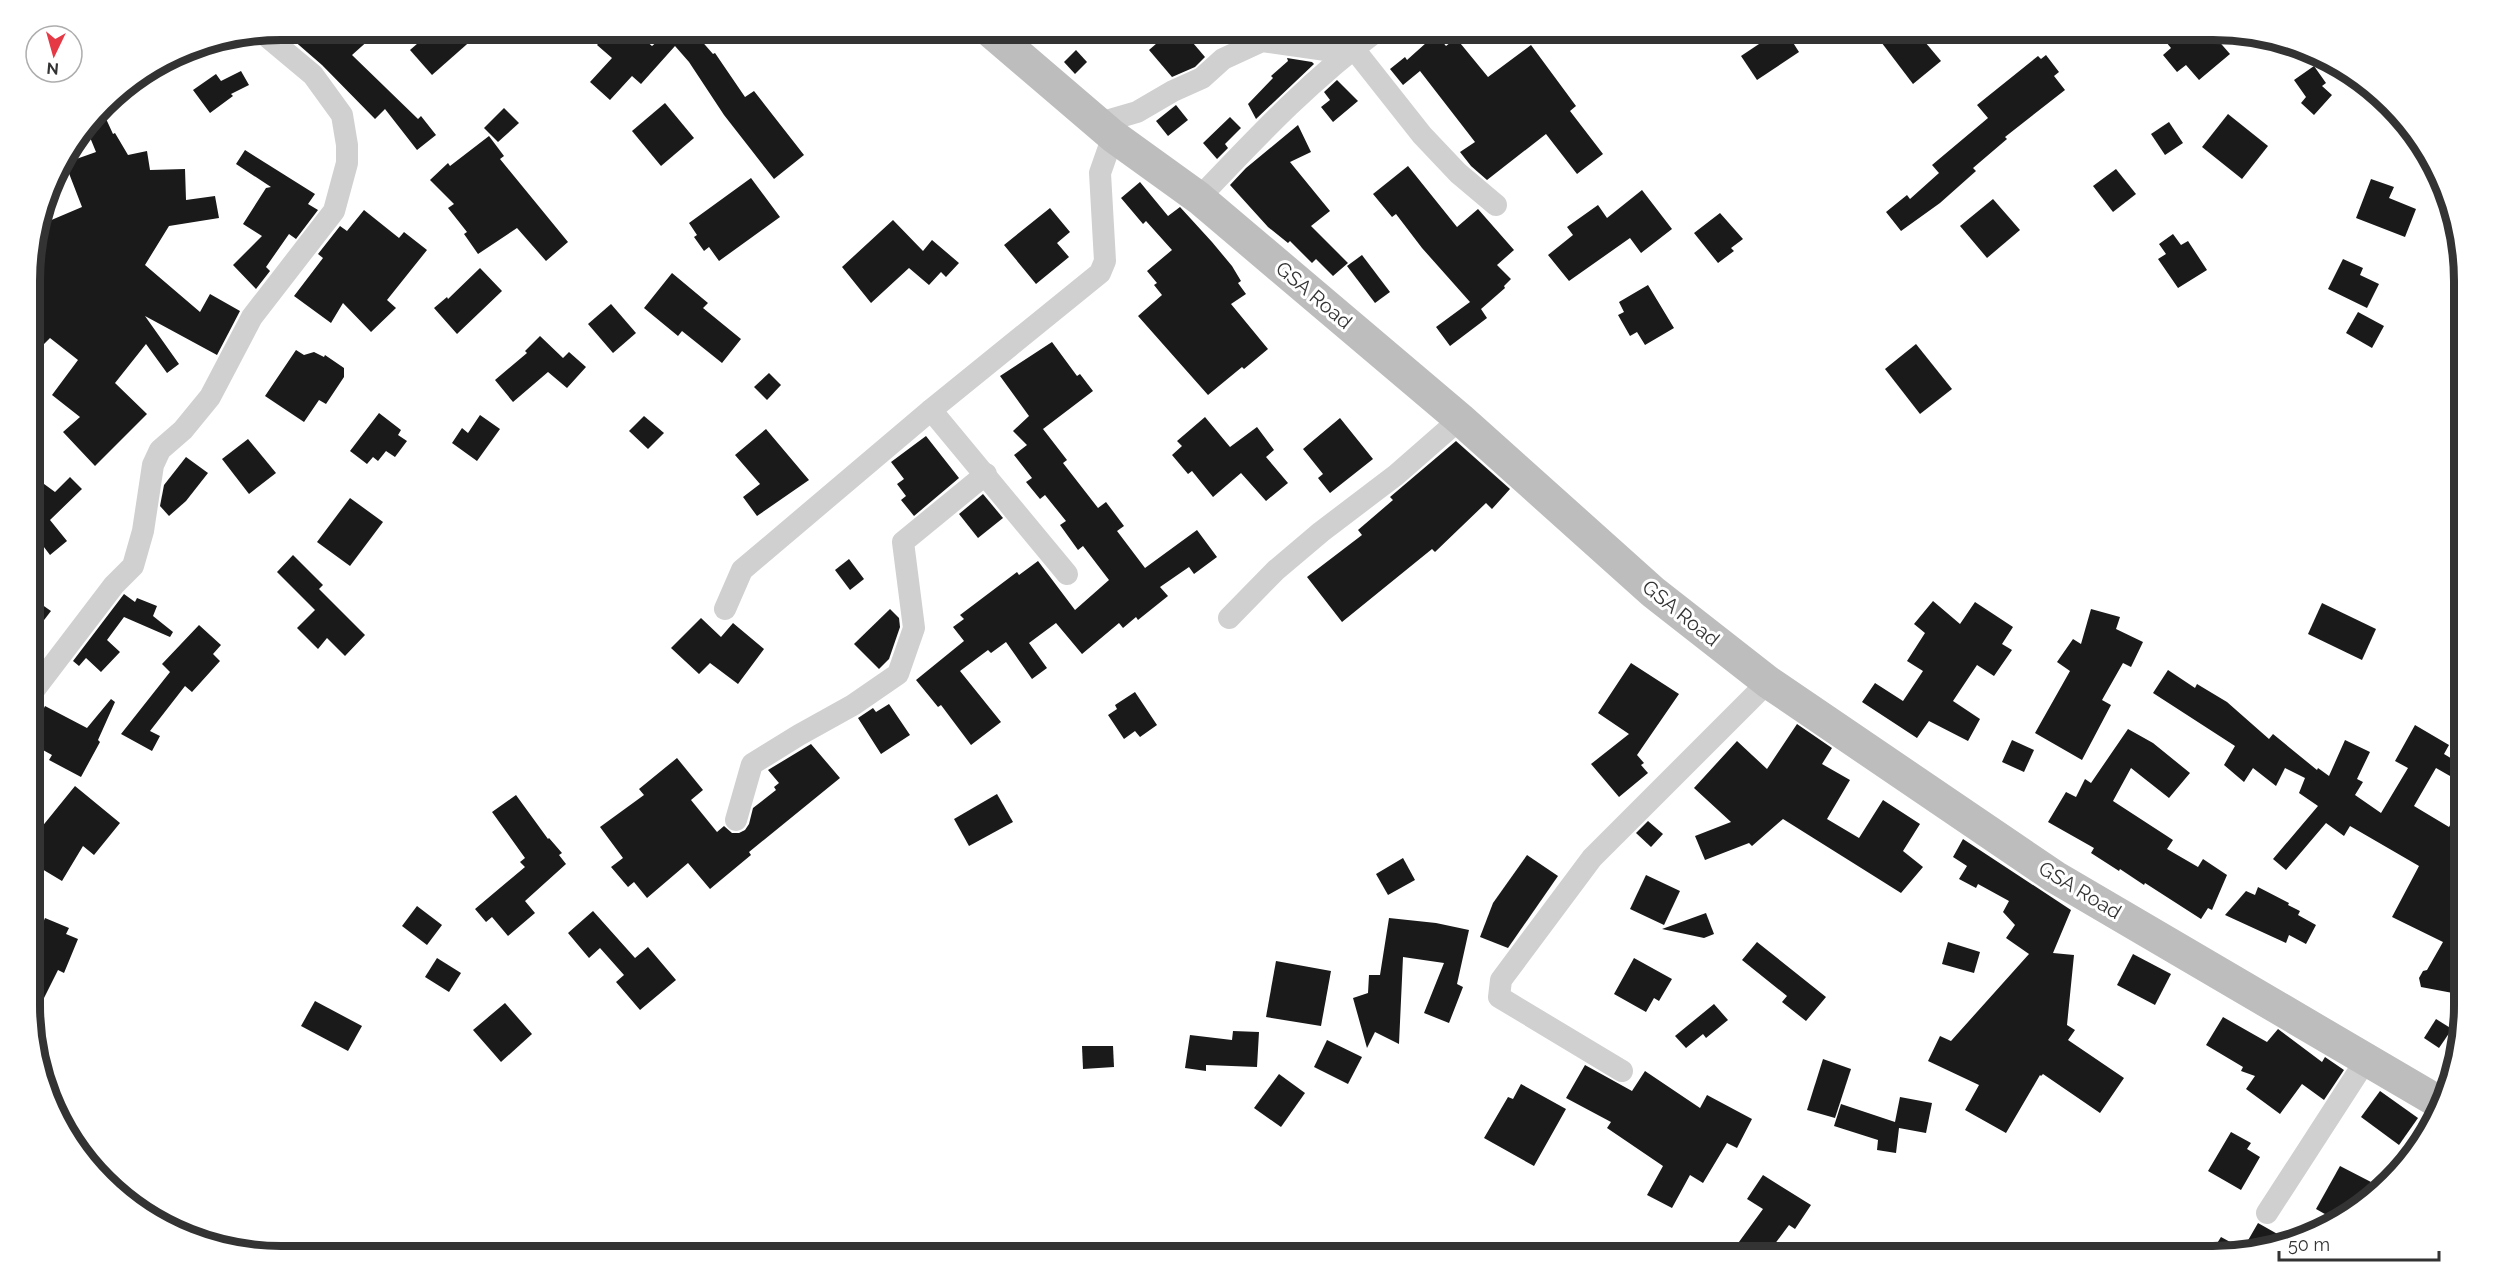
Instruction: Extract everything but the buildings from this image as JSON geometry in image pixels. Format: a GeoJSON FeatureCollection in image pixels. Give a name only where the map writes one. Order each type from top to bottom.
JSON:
{"type":"FeatureCollection","features":[{"type":"Feature","properties":{"kind":"street"},"geometry":{"type":"LineString","coordinates":[[40,683],[114,585],[133,566],[143,531],[153,465],[160,450],[183,430],[210,397],[252,317],[334,211],[347,163],[348,145],[342,115],[314,75],[278,40]]}},
{"type":"Feature","properties":{"kind":"street","name":"GSA Road"},"geometry":{"type":"LineString","coordinates":[[1000,40],[1106,129],[1199,198],[1460,419],[1653,592],[1768,682],[2055,877],[2435,1100]]}},
{"type":"Feature","properties":{"kind":"street"},"geometry":{"type":"LineString","coordinates":[[1344,40],[1349,51],[1422,135],[1458,173],[1496,205]]}},
{"type":"Feature","properties":{"kind":"street"},"geometry":{"type":"LineString","coordinates":[[1199,198],[1287,106],[1364,40]]}},
{"type":"Feature","properties":{"kind":"street"},"geometry":{"type":"LineString","coordinates":[[724,609],[742,570],[931,410],[1100,273],[1105,261],[1100,173],[1106,129],[1173,91],[1202,78],[1223,59],[1262,41],[1349,51]]}},
{"type":"Feature","properties":{"kind":"street"},"geometry":{"type":"LineString","coordinates":[[931,410],[1067,574]]}},
{"type":"Feature","properties":{"kind":"street"},"geometry":{"type":"LineString","coordinates":[[1229,618],[1276,570],[1321,532],[1396,475],[1460,419]]}},
{"type":"Feature","properties":{"kind":"street"},"geometry":{"type":"LineString","coordinates":[[736,820],[752,764],[853,705],[898,674],[914,628],[903,542],[986,474]]}},
{"type":"Feature","properties":{"kind":"street"},"geometry":{"type":"LineString","coordinates":[[1622,1071],[1499,997],[1501,981],[1592,858],[1768,682]]}},
{"type":"Feature","properties":{"kind":"street"},"geometry":{"type":"LineString","coordinates":[[2266,1213],[2366,1060]]}}]}
